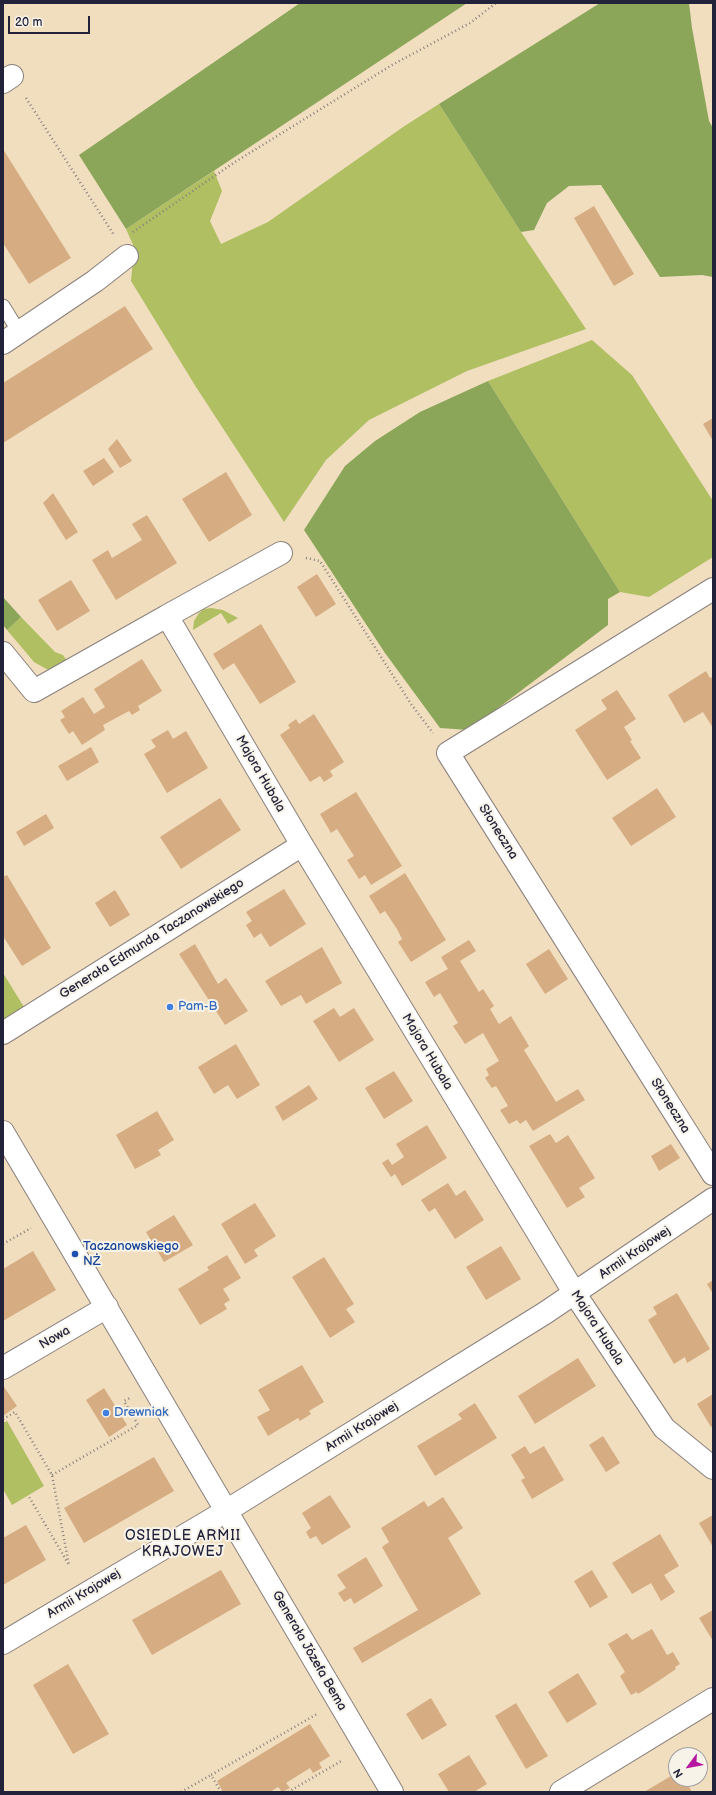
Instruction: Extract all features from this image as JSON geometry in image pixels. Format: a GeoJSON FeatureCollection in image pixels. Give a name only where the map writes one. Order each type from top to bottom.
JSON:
{"type":"FeatureCollection","features":[{"type":"Feature","properties":{"kind":"street"},"geometry":{"type":"LineString","coordinates":[[11,338],[95,281],[122,249]]}},
{"type":"Feature","properties":{"kind":"street"},"geometry":{"type":"LineString","coordinates":[[3,652],[34,691],[281,553]]}},
{"type":"Feature","properties":{"kind":"street"},"geometry":{"type":"LineString","coordinates":[[448,753],[713,589]]}},
{"type":"Feature","properties":{"kind":"street","name":"Majora Hubala"},"geometry":{"type":"LineString","coordinates":[[167,616],[302,845],[575,1294],[664,1428],[713,1468]]}},
{"type":"Feature","properties":{"kind":"street","name":"Słoneczna"},"geometry":{"type":"LineString","coordinates":[[448,753],[713,1174]]}},
{"type":"Feature","properties":{"kind":"street","name":"Generała Edmunda Taczanowskiego"},"geometry":{"type":"LineString","coordinates":[[3,1034],[302,845]]}},
{"type":"Feature","properties":{"kind":"street"},"geometry":{"type":"LineString","coordinates":[[6,1145],[107,1307],[226,1511]]}},
{"type":"Feature","properties":{"kind":"street","name":"Armii Krajowej"},"geometry":{"type":"LineString","coordinates":[[3,1642],[226,1511],[575,1294],[713,1199]]}},
{"type":"Feature","properties":{"kind":"street","name":"Nowa"},"geometry":{"type":"LineString","coordinates":[[3,1368],[107,1307]]}},
{"type":"Feature","properties":{"kind":"street","name":"Generała Józefa Bema"},"geometry":{"type":"LineString","coordinates":[[226,1511],[392,1792]]}},
{"type":"Feature","properties":{"kind":"street"},"geometry":{"type":"LineString","coordinates":[[561,1792],[594,1784],[713,1699]]}},
{"type":"Feature","properties":{"kind":"lane"},"geometry":{"type":"LineString","coordinates":[[3,306],[11,338]]}},
{"type":"Feature","properties":{"kind":"path"},"geometry":{"type":"LineString","coordinates":[[7,79],[122,249],[235,162],[392,65],[470,23],[496,3]]}},
{"type":"Feature","properties":{"kind":"path"},"geometry":{"type":"LineString","coordinates":[[281,553],[320,561],[411,704],[448,753]]}},
{"type":"Feature","properties":{"kind":"path"},"geometry":{"type":"LineString","coordinates":[[3,1244],[37,1225]]}},
{"type":"Feature","properties":{"kind":"path"},"geometry":{"type":"LineString","coordinates":[[52,1475],[138,1425],[124,1401],[136,1394]]}},
{"type":"Feature","properties":{"kind":"path"},"geometry":{"type":"LineString","coordinates":[[3,1419],[15,1412],[52,1475],[69,1565],[28,1495]]}},
{"type":"Feature","properties":{"kind":"path"},"geometry":{"type":"LineString","coordinates":[[181,1792],[322,1711]]}},
{"type":"Feature","properties":{"kind":"path"},"geometry":{"type":"LineString","coordinates":[[288,1792],[349,1756]]}},
{"type":"Feature","properties":{"kind":"path"},"geometry":{"type":"LineString","coordinates":[[211,1775],[221,1792]]}},
{"type":"Feature","properties":{"kind":"green space"},"geometry":{"type":"Polygon","coordinates":[[[300,3],[467,3],[126,229],[79,155],[300,3]]]}},
{"type":"Feature","properties":{"kind":"green space"},"geometry":{"type":"Polygon","coordinates":[[[600,3],[689,3],[692,28],[709,121],[713,128],[713,277],[702,275],[660,277],[601,185],[569,186],[547,203],[534,230],[521,232],[439,104],[600,3]]]}},
{"type":"Feature","properties":{"kind":"green space"},"geometry":{"type":"Polygon","coordinates":[[[439,104],[521,232],[586,329],[467,371],[369,420],[326,460],[284,522],[196,387],[131,281],[134,247],[126,229],[214,171],[222,191],[210,221],[221,244],[268,222],[403,127],[439,104]]]}},
{"type":"Feature","properties":{"kind":"green space"},"geometry":{"type":"Polygon","coordinates":[[[592,340],[632,375],[713,501],[713,557],[649,597],[620,592],[488,381],[592,340]]]}},
{"type":"Feature","properties":{"kind":"green space"},"geometry":{"type":"Polygon","coordinates":[[[488,381],[620,592],[608,599],[608,625],[469,730],[440,728],[385,653],[304,530],[345,466],[375,441],[420,412],[488,381]]]}},
{"type":"Feature","properties":{"kind":"green space"},"geometry":{"type":"Polygon","coordinates":[[[3,597],[21,617],[7,630],[3,625],[3,597]]]}},
{"type":"Feature","properties":{"kind":"green space"},"geometry":{"type":"Polygon","coordinates":[[[211,608],[223,610],[238,618],[228,624],[221,613],[193,630],[194,621],[199,613],[204,609],[211,608]]]}},
{"type":"Feature","properties":{"kind":"green space"},"geometry":{"type":"Polygon","coordinates":[[[21,617],[55,652],[63,655],[70,665],[50,671],[34,662],[7,630],[21,617]]]}},
{"type":"Feature","properties":{"kind":"green space"},"geometry":{"type":"Polygon","coordinates":[[[3,973],[24,1007],[3,1020],[3,973]]]}},
{"type":"Feature","properties":{"kind":"green space"},"geometry":{"type":"Polygon","coordinates":[[[7,1421],[44,1486],[12,1505],[3,1489],[3,1423],[7,1421]]]}},
{"type":"Feature","properties":{"kind":"building"},"geometry":{"type":"Polygon","coordinates":[[[3,149],[71,258],[29,284],[3,243],[3,149]]]}},
{"type":"Feature","properties":{"kind":"building"},"geometry":{"type":"Polygon","coordinates":[[[594,206],[634,274],[614,286],[574,218],[594,206]]]}},
{"type":"Feature","properties":{"kind":"building"},"geometry":{"type":"Polygon","coordinates":[[[125,306],[153,349],[3,443],[3,383],[125,306]]]}},
{"type":"Feature","properties":{"kind":"building"},"geometry":{"type":"Polygon","coordinates":[[[713,418],[713,441],[703,424],[713,418]]]}},
{"type":"Feature","properties":{"kind":"building"},"geometry":{"type":"Polygon","coordinates":[[[117,439],[132,461],[120,468],[108,449],[117,439]]]}},
{"type":"Feature","properties":{"kind":"building"},"geometry":{"type":"Polygon","coordinates":[[[104,458],[114,472],[93,486],[83,471],[104,458]]]}},
{"type":"Feature","properties":{"kind":"building"},"geometry":{"type":"Polygon","coordinates":[[[226,472],[252,515],[209,542],[182,499],[226,472]]]}},
{"type":"Feature","properties":{"kind":"building"},"geometry":{"type":"Polygon","coordinates":[[[53,493],[78,532],[66,540],[43,503],[53,493]]]}},
{"type":"Feature","properties":{"kind":"building"},"geometry":{"type":"Polygon","coordinates":[[[147,515],[177,563],[116,600],[92,560],[108,550],[112,558],[142,540],[132,524],[147,515]]]}},
{"type":"Feature","properties":{"kind":"building"},"geometry":{"type":"Polygon","coordinates":[[[317,574],[336,604],[316,617],[297,587],[317,574]]]}},
{"type":"Feature","properties":{"kind":"building"},"geometry":{"type":"Polygon","coordinates":[[[71,580],[90,611],[57,631],[38,600],[71,580]]]}},
{"type":"Feature","properties":{"kind":"building"},"geometry":{"type":"Polygon","coordinates":[[[261,624],[296,682],[260,704],[234,663],[223,670],[213,654],[261,624]]]}},
{"type":"Feature","properties":{"kind":"building"},"geometry":{"type":"Polygon","coordinates":[[[142,659],[162,691],[138,706],[140,710],[132,715],[129,711],[103,725],[105,730],[82,745],[73,731],[69,734],[60,720],[65,717],[61,711],[83,697],[94,714],[105,707],[94,689],[142,659]]]}},
{"type":"Feature","properties":{"kind":"building"},"geometry":{"type":"Polygon","coordinates":[[[706,671],[710,678],[713,677],[713,728],[703,712],[684,723],[668,695],[706,671]]]}},
{"type":"Feature","properties":{"kind":"building"},"geometry":{"type":"Polygon","coordinates":[[[617,690],[636,719],[624,727],[632,740],[630,741],[641,758],[607,780],[575,730],[607,709],[601,700],[617,690]]]}},
{"type":"Feature","properties":{"kind":"building"},"geometry":{"type":"Polygon","coordinates":[[[314,714],[344,762],[330,771],[333,776],[324,782],[320,776],[310,782],[280,735],[290,728],[288,725],[296,719],[299,724],[314,714]]]}},
{"type":"Feature","properties":{"kind":"building"},"geometry":{"type":"Polygon","coordinates":[[[168,730],[173,739],[186,731],[208,768],[167,793],[144,754],[156,747],[151,740],[168,730]]]}},
{"type":"Feature","properties":{"kind":"building"},"geometry":{"type":"Polygon","coordinates":[[[91,747],[99,762],[67,781],[58,766],[91,747]]]}},
{"type":"Feature","properties":{"kind":"building"},"geometry":{"type":"Polygon","coordinates":[[[657,788],[676,817],[631,846],[612,818],[657,788]]]}},
{"type":"Feature","properties":{"kind":"building"},"geometry":{"type":"Polygon","coordinates":[[[356,792],[402,866],[371,885],[365,875],[359,879],[347,860],[354,856],[337,829],[331,833],[320,814],[356,792]]]}},
{"type":"Feature","properties":{"kind":"building"},"geometry":{"type":"Polygon","coordinates":[[[220,798],[241,830],[181,869],[160,837],[220,798]]]}},
{"type":"Feature","properties":{"kind":"building"},"geometry":{"type":"Polygon","coordinates":[[[46,814],[54,828],[24,846],[16,832],[46,814]]]}},
{"type":"Feature","properties":{"kind":"building"},"geometry":{"type":"Polygon","coordinates":[[[405,873],[446,940],[411,962],[398,942],[402,939],[397,929],[385,911],[380,914],[369,896],[405,873]]]}},
{"type":"Feature","properties":{"kind":"building"},"geometry":{"type":"Polygon","coordinates":[[[7,875],[51,948],[22,966],[3,936],[3,877],[7,875]]]}},
{"type":"Feature","properties":{"kind":"building"},"geometry":{"type":"Polygon","coordinates":[[[284,889],[306,924],[270,947],[261,933],[254,938],[246,925],[252,921],[246,912],[284,889]]]}},
{"type":"Feature","properties":{"kind":"building"},"geometry":{"type":"Polygon","coordinates":[[[115,890],[130,915],[110,927],[95,903],[115,890]]]}},
{"type":"Feature","properties":{"kind":"building"},"geometry":{"type":"Polygon","coordinates":[[[469,940],[476,951],[460,961],[479,992],[483,989],[494,1006],[490,1009],[499,1024],[511,1016],[529,1046],[524,1050],[556,1102],[578,1089],[585,1100],[533,1131],[526,1120],[520,1124],[517,1120],[509,1124],[500,1110],[508,1106],[496,1086],[492,1088],[485,1078],[489,1075],[486,1069],[499,1061],[483,1033],[465,1044],[453,1026],[458,1023],[440,993],[434,997],[425,982],[448,969],[441,957],[469,940]]]}},
{"type":"Feature","properties":{"kind":"building"},"geometry":{"type":"Polygon","coordinates":[[[195,944],[218,984],[226,978],[248,1011],[225,1025],[179,954],[195,944]]]}},
{"type":"Feature","properties":{"kind":"building"},"geometry":{"type":"Polygon","coordinates":[[[322,947],[342,983],[306,1004],[301,995],[281,1006],[265,981],[322,947]]]}},
{"type":"Feature","properties":{"kind":"building"},"geometry":{"type":"Polygon","coordinates":[[[549,949],[568,979],[545,994],[526,964],[549,949]]]}},
{"type":"Feature","properties":{"kind":"building"},"geometry":{"type":"Polygon","coordinates":[[[334,1008],[340,1017],[354,1008],[374,1040],[339,1062],[313,1021],[334,1008]]]}},
{"type":"Feature","properties":{"kind":"building"},"geometry":{"type":"Polygon","coordinates":[[[236,1044],[260,1085],[237,1099],[228,1085],[214,1094],[198,1067],[236,1044]]]}},
{"type":"Feature","properties":{"kind":"building"},"geometry":{"type":"Polygon","coordinates":[[[394,1071],[413,1101],[384,1119],[365,1088],[394,1071]]]}},
{"type":"Feature","properties":{"kind":"building"},"geometry":{"type":"Polygon","coordinates":[[[309,1085],[318,1099],[283,1121],[275,1107],[309,1085]]]}},
{"type":"Feature","properties":{"kind":"building"},"geometry":{"type":"Polygon","coordinates":[[[157,1111],[174,1140],[158,1150],[161,1155],[135,1169],[116,1135],[157,1111]]]}},
{"type":"Feature","properties":{"kind":"building"},"geometry":{"type":"Polygon","coordinates":[[[427,1125],[447,1158],[402,1186],[395,1174],[391,1177],[382,1163],[388,1159],[392,1165],[404,1157],[396,1144],[427,1125]]]}},
{"type":"Feature","properties":{"kind":"building"},"geometry":{"type":"Polygon","coordinates":[[[550,1134],[556,1143],[568,1135],[595,1178],[579,1188],[585,1197],[567,1208],[529,1146],[550,1134]]]}},
{"type":"Feature","properties":{"kind":"building"},"geometry":{"type":"Polygon","coordinates":[[[671,1144],[680,1158],[659,1171],[651,1156],[671,1144]]]}},
{"type":"Feature","properties":{"kind":"building"},"geometry":{"type":"Polygon","coordinates":[[[448,1183],[456,1196],[465,1190],[484,1220],[455,1239],[435,1208],[429,1212],[421,1200],[448,1183]]]}},
{"type":"Feature","properties":{"kind":"building"},"geometry":{"type":"Polygon","coordinates":[[[255,1203],[276,1236],[254,1250],[258,1256],[245,1264],[221,1224],[255,1203]]]}},
{"type":"Feature","properties":{"kind":"building"},"geometry":{"type":"Polygon","coordinates":[[[174,1215],[193,1245],[164,1262],[146,1232],[174,1215]]]}},
{"type":"Feature","properties":{"kind":"building"},"geometry":{"type":"Polygon","coordinates":[[[501,1246],[521,1279],[486,1300],[466,1267],[501,1246]]]}},
{"type":"Feature","properties":{"kind":"building"},"geometry":{"type":"Polygon","coordinates":[[[33,1251],[56,1290],[3,1321],[3,1269],[33,1251]]]}},
{"type":"Feature","properties":{"kind":"building"},"geometry":{"type":"Polygon","coordinates":[[[227,1255],[241,1278],[223,1289],[230,1300],[224,1304],[227,1309],[200,1325],[178,1289],[209,1270],[207,1267],[227,1255]]]}},
{"type":"Feature","properties":{"kind":"building"},"geometry":{"type":"Polygon","coordinates":[[[324,1257],[354,1304],[346,1309],[355,1322],[330,1338],[292,1277],[324,1257]]]}},
{"type":"Feature","properties":{"kind":"building"},"geometry":{"type":"Polygon","coordinates":[[[713,1280],[713,1294],[707,1284],[713,1280]]]}},
{"type":"Feature","properties":{"kind":"building"},"geometry":{"type":"Polygon","coordinates":[[[677,1293],[710,1349],[687,1363],[685,1357],[674,1364],[648,1320],[657,1314],[653,1307],[677,1293]]]}},
{"type":"Feature","properties":{"kind":"building"},"geometry":{"type":"Polygon","coordinates":[[[578,1358],[596,1386],[535,1424],[518,1396],[578,1358]]]}},
{"type":"Feature","properties":{"kind":"building"},"geometry":{"type":"Polygon","coordinates":[[[302,1365],[324,1402],[309,1411],[311,1414],[300,1421],[298,1418],[268,1436],[257,1417],[270,1410],[258,1390],[302,1365]]]}},
{"type":"Feature","properties":{"kind":"building"},"geometry":{"type":"Polygon","coordinates":[[[4,1387],[17,1406],[3,1416],[3,1388],[4,1387]]]}},
{"type":"Feature","properties":{"kind":"building","name":"Drewniak"},"geometry":{"type":"Polygon","coordinates":[[[104,1388],[127,1425],[109,1437],[86,1400],[104,1388]]]}},
{"type":"Feature","properties":{"kind":"building"},"geometry":{"type":"Polygon","coordinates":[[[713,1394],[713,1426],[711,1427],[697,1404],[713,1394]]]}},
{"type":"Feature","properties":{"kind":"building"},"geometry":{"type":"Polygon","coordinates":[[[475,1403],[497,1438],[435,1476],[417,1446],[462,1419],[458,1414],[475,1403]]]}},
{"type":"Feature","properties":{"kind":"building"},"geometry":{"type":"Polygon","coordinates":[[[603,1436],[620,1463],[606,1472],[589,1445],[603,1436]]]}},
{"type":"Feature","properties":{"kind":"building"},"geometry":{"type":"Polygon","coordinates":[[[525,1446],[530,1454],[544,1446],[564,1480],[532,1499],[521,1480],[525,1478],[511,1455],[525,1446]]]}},
{"type":"Feature","properties":{"kind":"building"},"geometry":{"type":"Polygon","coordinates":[[[154,1457],[174,1491],[84,1543],[64,1508],[154,1457]]]}},
{"type":"Feature","properties":{"kind":"building"},"geometry":{"type":"Polygon","coordinates":[[[330,1495],[351,1527],[322,1545],[316,1536],[310,1539],[306,1532],[311,1528],[302,1513],[330,1495]]]}},
{"type":"Feature","properties":{"kind":"building"},"geometry":{"type":"Polygon","coordinates":[[[443,1497],[463,1528],[448,1538],[481,1594],[362,1663],[353,1648],[418,1610],[382,1547],[389,1542],[381,1528],[424,1501],[428,1507],[443,1497]]]}},
{"type":"Feature","properties":{"kind":"building"},"geometry":{"type":"Polygon","coordinates":[[[713,1515],[713,1547],[699,1523],[713,1515]]]}},
{"type":"Feature","properties":{"kind":"building"},"geometry":{"type":"Polygon","coordinates":[[[26,1525],[46,1560],[3,1585],[3,1538],[26,1525]]]}},
{"type":"Feature","properties":{"kind":"building"},"geometry":{"type":"Polygon","coordinates":[[[660,1534],[679,1566],[664,1575],[675,1592],[661,1601],[651,1583],[632,1594],[612,1563],[660,1534]]]}},
{"type":"Feature","properties":{"kind":"building"},"geometry":{"type":"Polygon","coordinates":[[[366,1557],[383,1586],[354,1604],[351,1598],[344,1602],[338,1593],[346,1588],[337,1575],[366,1557]]]}},
{"type":"Feature","properties":{"kind":"building"},"geometry":{"type":"Polygon","coordinates":[[[221,1570],[241,1604],[152,1655],[132,1620],[221,1570]]]}},
{"type":"Feature","properties":{"kind":"building"},"geometry":{"type":"Polygon","coordinates":[[[592,1570],[608,1597],[590,1608],[574,1581],[592,1570]]]}},
{"type":"Feature","properties":{"kind":"building"},"geometry":{"type":"Polygon","coordinates":[[[713,1610],[713,1641],[699,1618],[713,1610]]]}},
{"type":"Feature","properties":{"kind":"building"},"geometry":{"type":"Polygon","coordinates":[[[652,1629],[667,1655],[673,1652],[680,1664],[675,1667],[676,1669],[657,1682],[638,1694],[637,1692],[631,1695],[620,1676],[625,1672],[608,1644],[627,1633],[632,1640],[652,1629]]]}},
{"type":"Feature","properties":{"kind":"building"},"geometry":{"type":"Polygon","coordinates":[[[68,1664],[109,1734],[73,1754],[33,1685],[68,1664]]]}},
{"type":"Feature","properties":{"kind":"building"},"geometry":{"type":"Polygon","coordinates":[[[578,1673],[597,1704],[567,1723],[548,1692],[578,1673]]]}},
{"type":"Feature","properties":{"kind":"building"},"geometry":{"type":"Polygon","coordinates":[[[431,1698],[447,1725],[422,1740],[406,1714],[431,1698]]]}},
{"type":"Feature","properties":{"kind":"building"},"geometry":{"type":"Polygon","coordinates":[[[516,1703],[548,1756],[526,1769],[495,1716],[516,1703]]]}},
{"type":"Feature","properties":{"kind":"building"},"geometry":{"type":"Polygon","coordinates":[[[310,1724],[330,1756],[319,1763],[322,1768],[313,1773],[310,1768],[286,1783],[290,1788],[282,1792],[278,1787],[270,1792],[223,1792],[217,1781],[310,1724]]]}},
{"type":"Feature","properties":{"kind":"building"},"geometry":{"type":"Polygon","coordinates":[[[469,1755],[487,1784],[474,1792],[449,1792],[438,1774],[469,1755]]]}},
{"type":"Feature","properties":{"kind":"building"},"geometry":{"type":"Polygon","coordinates":[[[668,1778],[668,1787],[689,1787],[692,1792],[644,1792],[668,1778]]]}},
{"type":"Feature","properties":{"kind":"place","name":"Pam-B"},"geometry":{"type":"Point","coordinates":[170,1007]}},
{"type":"Feature","properties":{"kind":"place","name":"Taczanowskiego NŻ"},"geometry":{"type":"Point","coordinates":[75,1254]}},
{"type":"Feature","properties":{"kind":"place","name":"Drewniak"},"geometry":{"type":"Point","coordinates":[106,1413]}},
{"type":"Feature","properties":{"kind":"district","name":"OSIEDLE ARMII KRAJOWEJ"},"geometry":{"type":"Point","coordinates":[183,1544]}}]}
